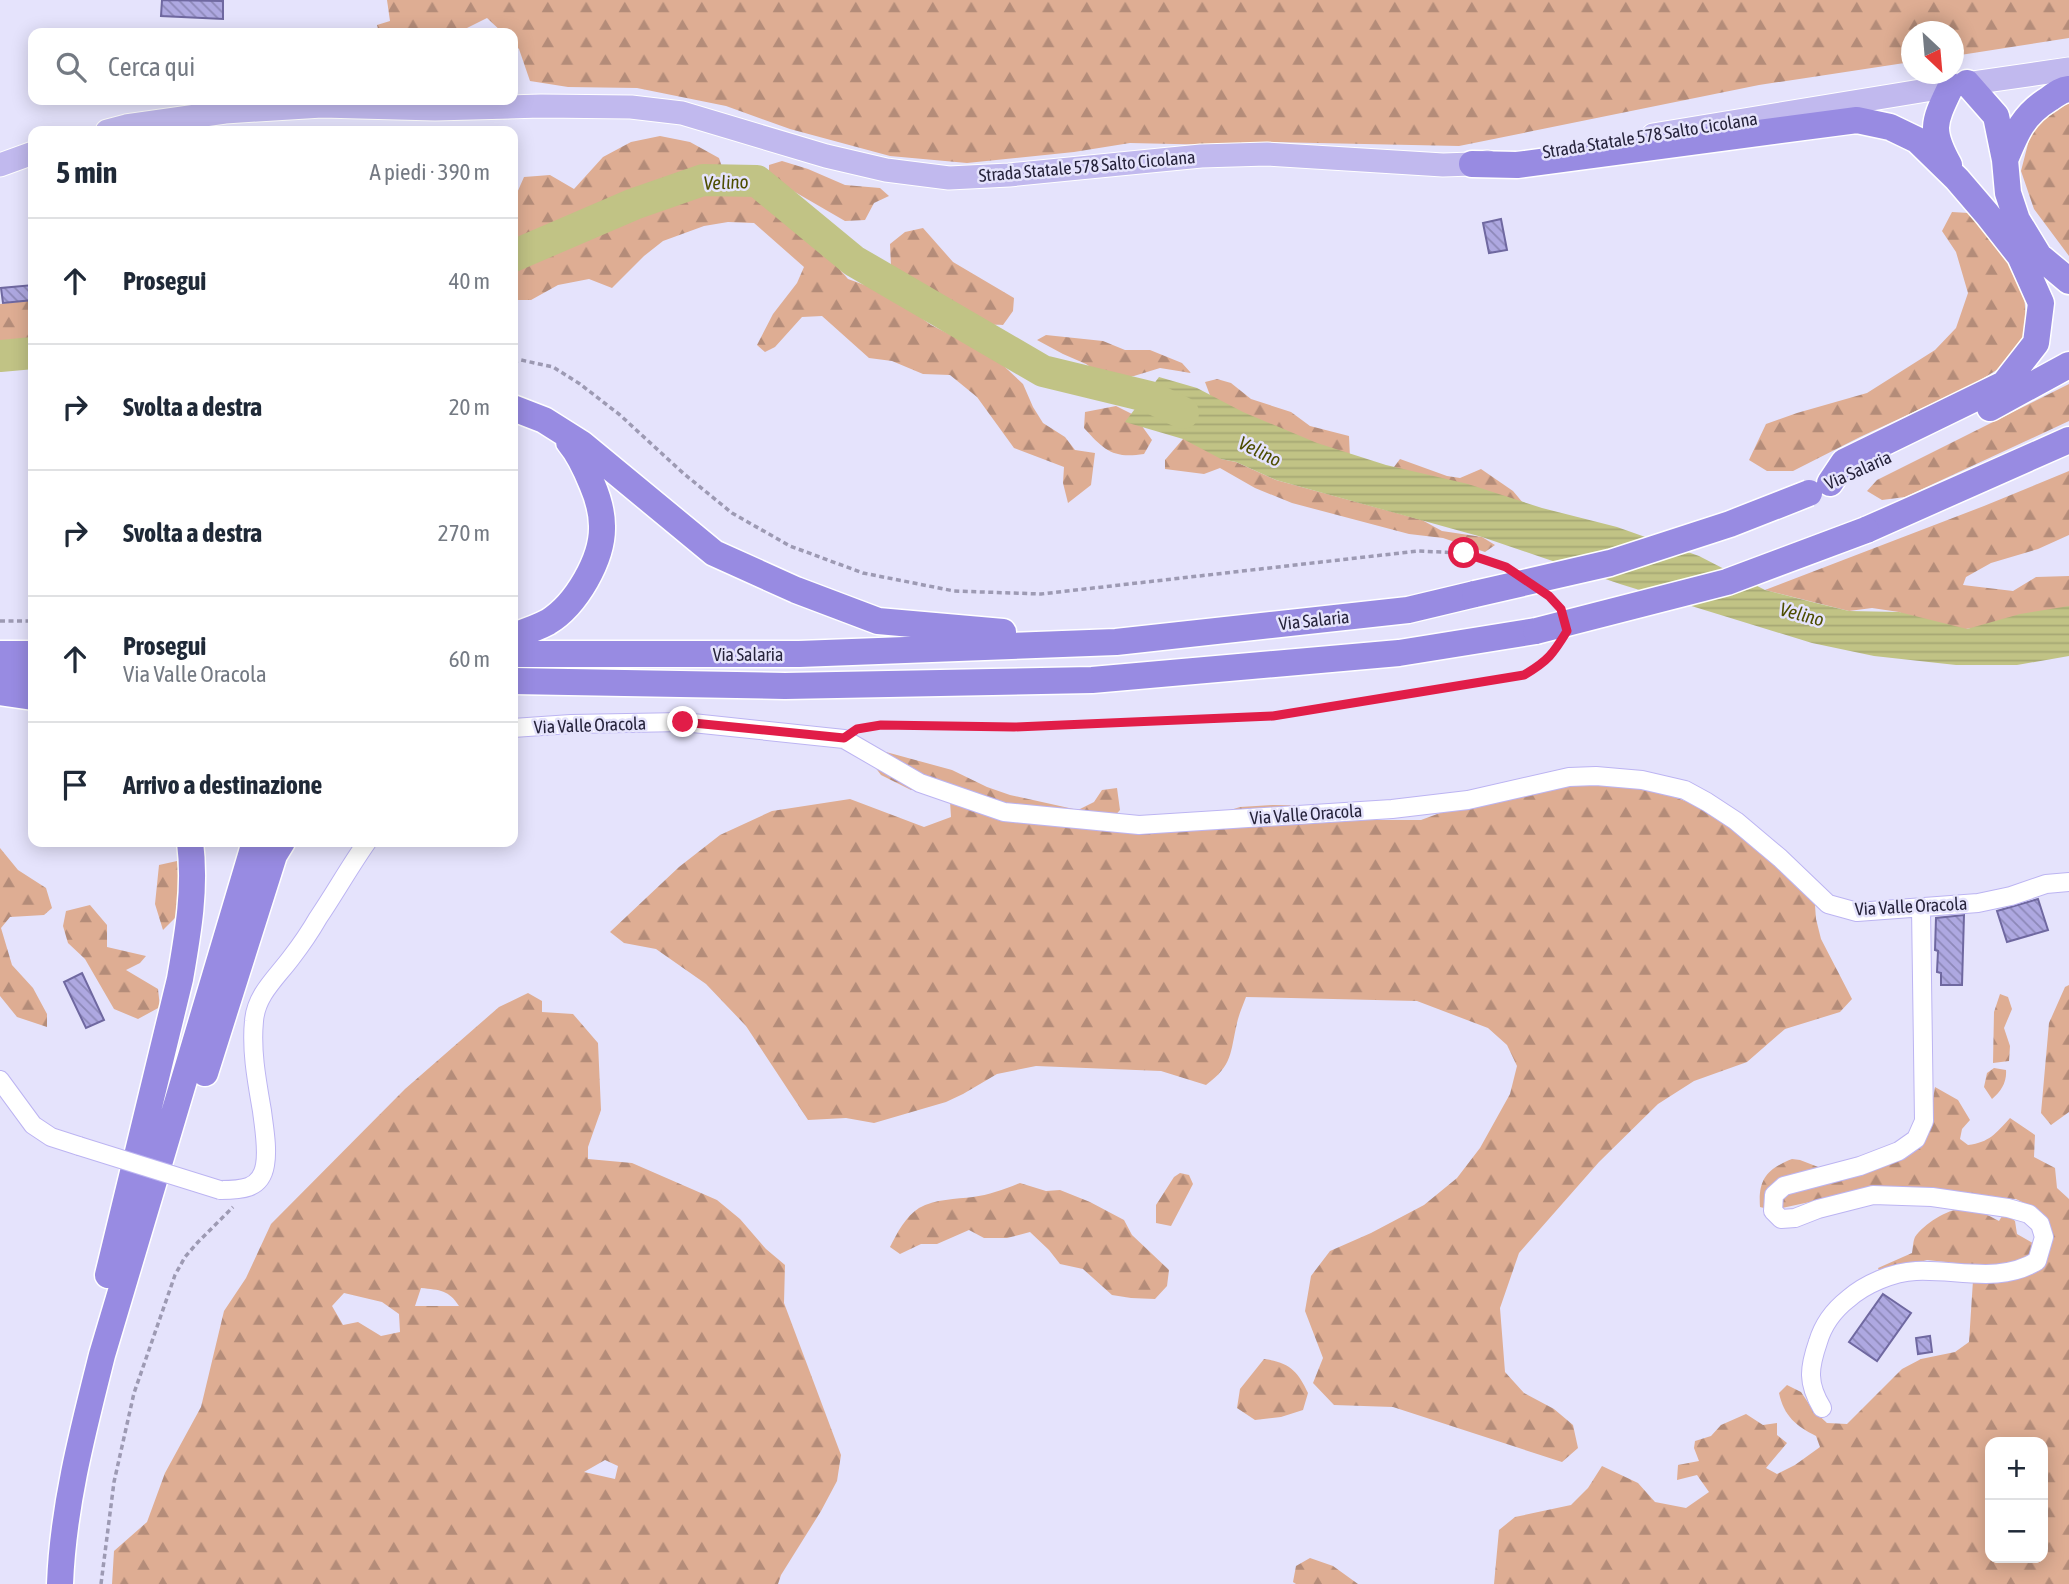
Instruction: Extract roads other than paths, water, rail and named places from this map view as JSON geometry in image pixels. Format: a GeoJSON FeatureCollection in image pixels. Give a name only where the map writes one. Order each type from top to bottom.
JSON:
{"type":"FeatureCollection","features":[{"type":"Feature","properties":{"kind":"highway"},"geometry":{"type":"LineString","coordinates":[[1957,179],[1937,143],[1936,117],[1959,85],[1996,117],[2006,160],[2008,193],[2017,220],[2039,256],[2069,281]]}},
{"type":"Feature","properties":{"kind":"highway"},"geometry":{"type":"LineString","coordinates":[[2006,160],[2017,131],[2033,109],[2069,89]]}},
{"type":"Feature","properties":{"kind":"highway"},"geometry":{"type":"LineString","coordinates":[[1472,164],[1517,166],[1857,120],[1890,127],[1917,140],[1957,179],[2020,256],[2040,303],[2036,343],[2004,384],[1844,462],[1819,488]]}},
{"type":"Feature","properties":{"kind":"highway","name":"Via Salaria"},"geometry":{"type":"LineString","coordinates":[[518,653],[799,654],[1116,642],[1408,610],[1610,562],[1730,524],[1819,488],[1960,424],[2069,365]]}},
{"type":"Feature","properties":{"kind":"highway"},"geometry":{"type":"LineString","coordinates":[[518,410],[544,420],[582,444],[714,553],[807,595],[878,621],[1116,642]]}},
{"type":"Feature","properties":{"kind":"highway"},"geometry":{"type":"LineString","coordinates":[[518,634],[550,621],[569,604],[586,580],[599,554],[603,527],[600,503],[585,465],[576,449],[559,430]]}},
{"type":"Feature","properties":{"kind":"highway","name":"Via Salaria"},"geometry":{"type":"LineString","coordinates":[[518,681],[785,686],[1092,680],[1399,653],[1536,631],[1727,582],[1866,530],[2069,440]]}},
{"type":"Feature","properties":{"kind":"highway"},"geometry":{"type":"LineString","coordinates":[[0,654],[28,654]]}},
{"type":"Feature","properties":{"kind":"highway"},"geometry":{"type":"LineString","coordinates":[[0,678],[28,678]]}},
{"type":"Feature","properties":{"kind":"highway"},"geometry":{"type":"LineString","coordinates":[[518,698],[785,686]]}},
{"type":"Feature","properties":{"kind":"highway"},"geometry":{"type":"LineString","coordinates":[[0,692],[28,696]]}},
{"type":"Feature","properties":{"kind":"highway"},"geometry":{"type":"LineString","coordinates":[[79,1454],[76,1407],[184,954],[193,889],[190,847]]}},
{"type":"Feature","properties":{"kind":"highway"},"geometry":{"type":"LineString","coordinates":[[60,1584],[68,1506],[102,1355],[254,847]]}},
{"type":"Feature","properties":{"kind":"highway"},"geometry":{"type":"LineString","coordinates":[[86,1419],[119,1338],[274,855],[279,847]]}},
{"type":"Feature","properties":{"kind":"main road","name":"Strada Statale 578 Salto Cicolana"},"geometry":{"type":"LineString","coordinates":[[126,126],[225,111],[322,106],[631,107],[682,113],[838,159],[886,170],[949,178],[1009,175],[1201,156],[1267,153],[1443,165],[1472,164],[2069,69]]}},
{"type":"Feature","properties":{"kind":"main road"},"geometry":{"type":"LineString","coordinates":[[0,165],[28,155]]}},
{"type":"Feature","properties":{"kind":"street","name":"Via Valle Oracola"},"geometry":{"type":"LineString","coordinates":[[518,728],[683,722],[844,738],[920,783],[1004,812],[1139,825],[1417,806],[1468,800],[1569,777],[1596,776],[1642,780],[1685,790],[1736,821],[1828,904],[1857,912],[1978,903],[2011,896],[2046,884],[2069,882]]}},
{"type":"Feature","properties":{"kind":"street"},"geometry":{"type":"LineString","coordinates":[[0,1080],[33,1125],[51,1137],[220,1190],[242,1190],[257,1183],[265,1166],[265,1133],[255,1065],[256,1006],[319,918],[363,847]]}},
{"type":"Feature","properties":{"kind":"street"},"geometry":{"type":"LineString","coordinates":[[1822,1408],[1812,1391],[1811,1362],[1822,1329],[1839,1306],[1860,1288],[1914,1271],[1994,1275],[2025,1269],[2037,1261],[2044,1237],[2040,1224],[2029,1214],[2008,1208],[1932,1197],[1873,1195],[1818,1209],[1795,1219],[1781,1219],[1773,1211],[1774,1195],[1784,1186],[1860,1166],[1899,1151],[1916,1139],[1924,1121],[1921,907]]}},
{"type":"Feature","properties":{"kind":"water"},"geometry":{"type":"Polygon","coordinates":[[[1159,377],[1197,388],[1243,412],[1317,443],[1386,465],[1468,484],[1542,508],[1617,527],[1699,556],[1765,590],[1808,601],[1849,611],[1899,612],[1967,629],[2020,614],[2069,606],[2069,656],[2017,665],[1956,665],[1874,656],[1812,643],[1620,584],[1482,537],[1276,480],[1236,462],[1221,459],[1183,439],[1125,422],[1159,377]]]}},
{"type":"Feature","properties":{"kind":"waterway","name":"Velino"},"geometry":{"type":"LineString","coordinates":[[518,254],[634,204],[703,180],[757,181],[854,261],[1043,371],[1150,397],[1183,413]]}},
{"type":"Feature","properties":{"kind":"waterway","name":"Velino"},"geometry":{"type":"LineString","coordinates":[[0,356],[28,353]]}}]}
